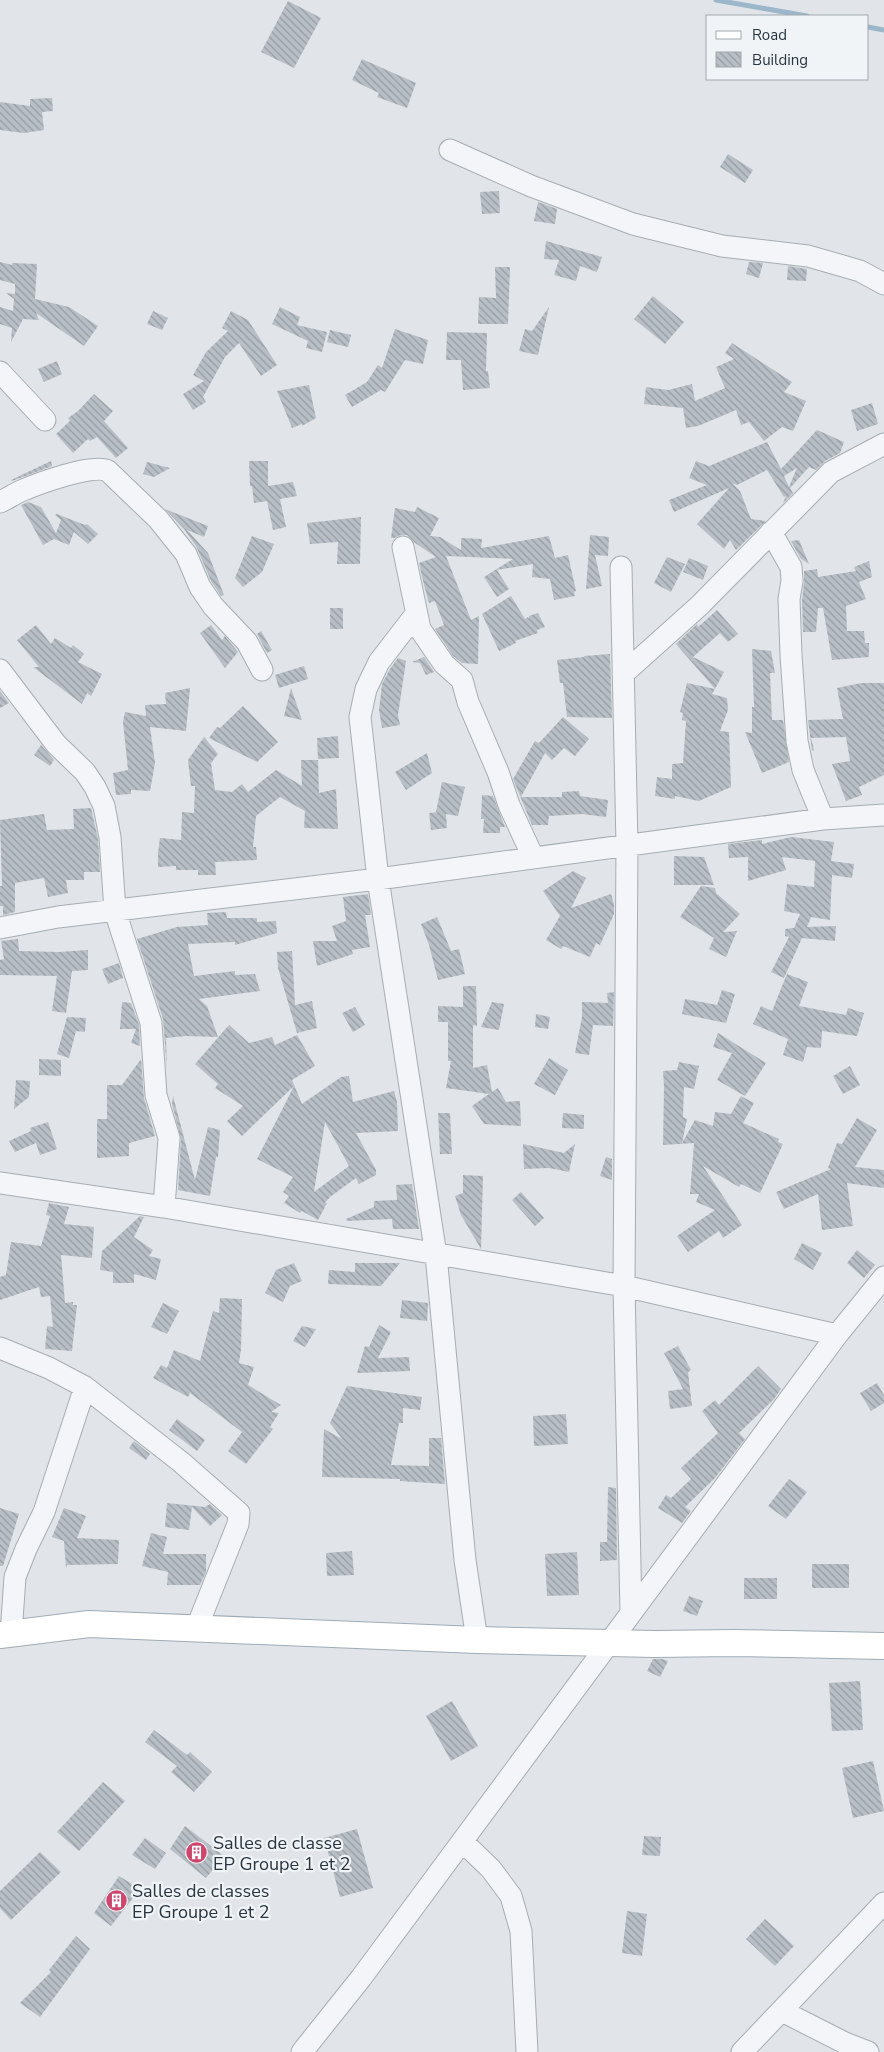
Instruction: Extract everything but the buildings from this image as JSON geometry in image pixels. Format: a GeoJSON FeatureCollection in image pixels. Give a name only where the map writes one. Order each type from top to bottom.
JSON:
{"type":"FeatureCollection","features":[{"type":"Feature","properties":{"kind":"main road"},"geometry":{"type":"LineString","coordinates":[[6,1634],[89,1624],[477,1640],[884,1646]]}},
{"type":"Feature","properties":{"kind":"street"},"geometry":{"type":"LineString","coordinates":[[450,150],[531,186],[633,224],[722,246],[808,256],[860,271],[884,284]]}},
{"type":"Feature","properties":{"kind":"street"},"geometry":{"type":"LineString","coordinates":[[0,372],[45,420]]}},
{"type":"Feature","properties":{"kind":"street"},"geometry":{"type":"LineString","coordinates":[[623,674],[699,606],[831,472],[884,444]]}},
{"type":"Feature","properties":{"kind":"street"},"geometry":{"type":"LineString","coordinates":[[0,502],[19,492],[60,477],[98,468],[108,470],[158,519],[186,554],[200,587],[209,600],[247,642],[262,670]]}},
{"type":"Feature","properties":{"kind":"street"},"geometry":{"type":"LineString","coordinates":[[771,532],[791,567],[791,655],[797,741],[803,770],[823,819]]}},
{"type":"Feature","properties":{"kind":"street"},"geometry":{"type":"LineString","coordinates":[[403,547],[420,629],[444,664],[462,680],[468,702],[498,772],[509,805],[533,858]]}},
{"type":"Feature","properties":{"kind":"street"},"geometry":{"type":"LineString","coordinates":[[621,567],[627,844],[624,1286],[631,1613]]}},
{"type":"Feature","properties":{"kind":"street"},"geometry":{"type":"LineString","coordinates":[[416,614],[379,662],[366,688],[360,717],[378,879],[436,1255],[465,1560],[477,1640]]}},
{"type":"Feature","properties":{"kind":"street"},"geometry":{"type":"LineString","coordinates":[[0,670],[56,744],[85,772],[104,806],[110,837],[115,910],[151,1023],[156,1095],[169,1138],[164,1207]]}},
{"type":"Feature","properties":{"kind":"street"},"geometry":{"type":"LineString","coordinates":[[0,928],[58,917],[378,879],[627,844],[823,819],[884,815]]}},
{"type":"Feature","properties":{"kind":"street"},"geometry":{"type":"LineString","coordinates":[[0,1183],[164,1207],[624,1286],[837,1335]]}},
{"type":"Feature","properties":{"kind":"street"},"geometry":{"type":"LineString","coordinates":[[302,2052],[361,1978],[463,1842],[837,1335],[884,1277]]}},
{"type":"Feature","properties":{"kind":"street"},"geometry":{"type":"LineString","coordinates":[[0,1348],[49,1368],[84,1387],[181,1462],[239,1513],[238,1524],[197,1627]]}},
{"type":"Feature","properties":{"kind":"street"},"geometry":{"type":"LineString","coordinates":[[6,1634],[16,1577],[26,1549],[44,1512],[84,1387]]}},
{"type":"Feature","properties":{"kind":"street"},"geometry":{"type":"LineString","coordinates":[[463,1842],[491,1869],[511,1896],[521,1931],[527,2052]]}},
{"type":"Feature","properties":{"kind":"street"},"geometry":{"type":"LineString","coordinates":[[742,2052],[884,1903]]}},
{"type":"Feature","properties":{"kind":"street"},"geometry":{"type":"LineString","coordinates":[[782,2011],[845,2043],[868,2052]]}},
{"type":"Feature","properties":{"kind":"waterway"},"geometry":{"type":"LineString","coordinates":[[716,0],[801,15]]}},
{"type":"Feature","properties":{"kind":"waterway"},"geometry":{"type":"LineString","coordinates":[[869,27],[884,30]]}},
{"type":"Feature","properties":{"kind":"place","name":"Salles de classe EP Groupe 1 et 2"},"geometry":{"type":"Point","coordinates":[197,1853]}},
{"type":"Feature","properties":{"kind":"place","name":"Salles de classes EP Groupe 1 et 2"},"geometry":{"type":"Point","coordinates":[116,1901]}}]}
